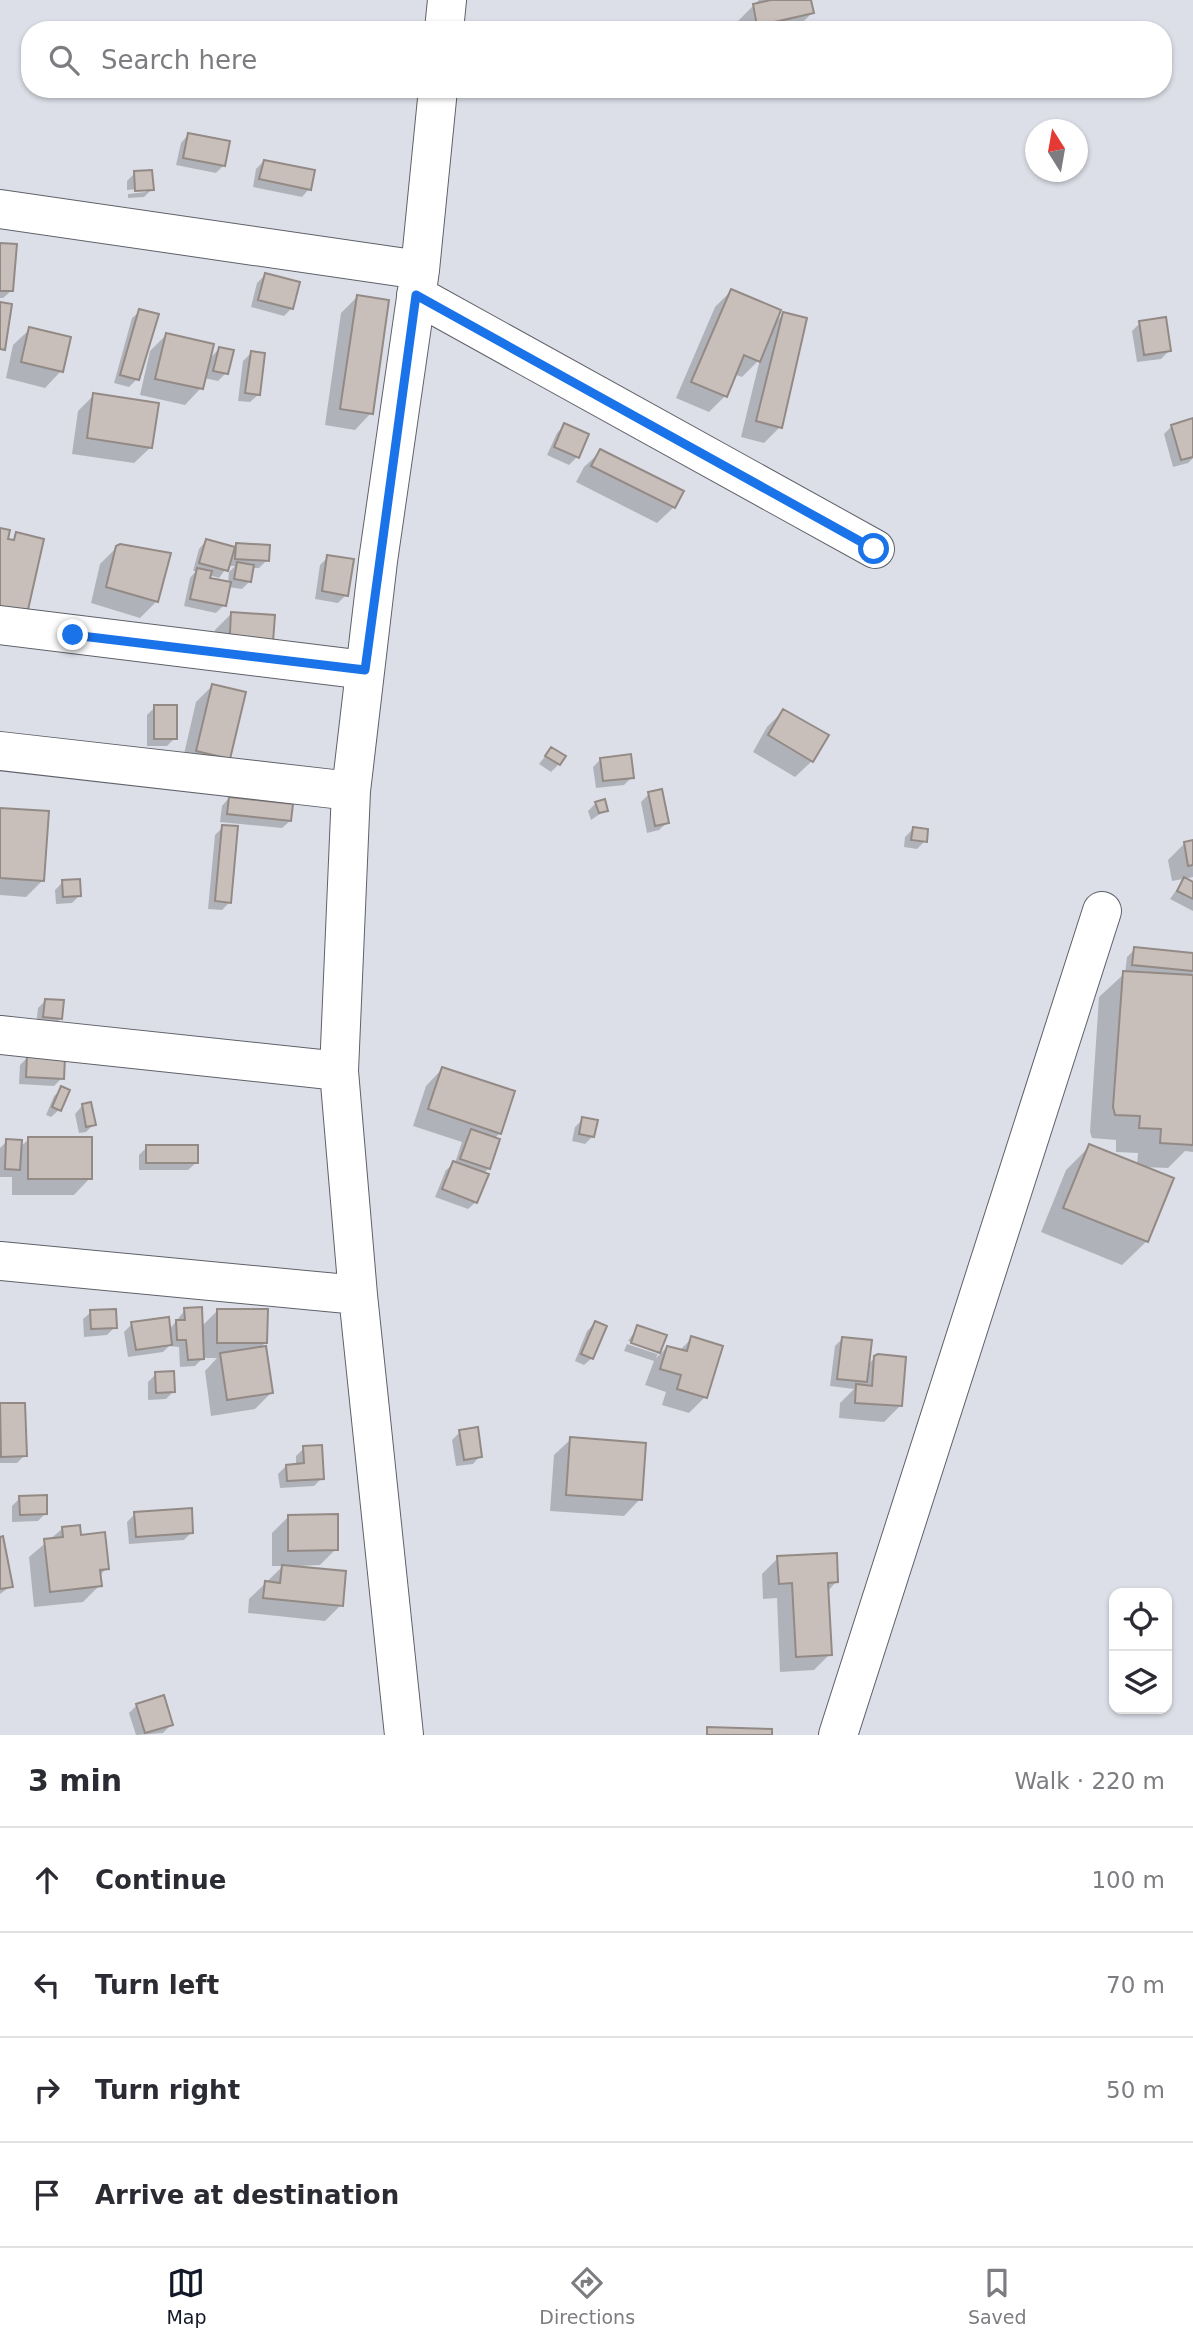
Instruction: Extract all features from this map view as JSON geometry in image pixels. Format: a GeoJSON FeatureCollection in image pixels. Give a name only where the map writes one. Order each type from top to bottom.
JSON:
{"type":"FeatureCollection","features":[{"type":"Feature","properties":{"kind":"street"},"geometry":{"type":"LineString","coordinates":[[445,21],[447,0]]}},
{"type":"Feature","properties":{"kind":"street"},"geometry":{"type":"LineString","coordinates":[[404,1735],[358,1295],[339,1071],[351,791],[418,283],[437,98]]}},
{"type":"Feature","properties":{"kind":"street"},"geometry":{"type":"LineString","coordinates":[[0,209],[418,283],[874,549]]}},
{"type":"Feature","properties":{"kind":"street"},"geometry":{"type":"LineString","coordinates":[[0,625],[365,670]]}},
{"type":"Feature","properties":{"kind":"street"},"geometry":{"type":"LineString","coordinates":[[0,751],[351,791]]}},
{"type":"Feature","properties":{"kind":"street"},"geometry":{"type":"LineString","coordinates":[[838,1735],[1102,911]]}},
{"type":"Feature","properties":{"kind":"street"},"geometry":{"type":"LineString","coordinates":[[0,1035],[339,1071]]}},
{"type":"Feature","properties":{"kind":"street"},"geometry":{"type":"LineString","coordinates":[[0,1261],[358,1295]]}},
{"type":"Feature","properties":{"kind":"building"},"geometry":{"type":"Polygon","coordinates":[[[771,0],[811,0],[814,13],[779,21],[756,21],[753,4],[771,0]]]}},
{"type":"Feature","properties":{"kind":"building"},"geometry":{"type":"Polygon","coordinates":[[[188,133],[230,141],[225,166],[183,158],[188,133]]]}},
{"type":"Feature","properties":{"kind":"building"},"geometry":{"type":"Polygon","coordinates":[[[264,160],[315,170],[311,190],[259,179],[264,160]]]}},
{"type":"Feature","properties":{"kind":"building"},"geometry":{"type":"Polygon","coordinates":[[[152,170],[154,190],[135,191],[134,171],[152,170]]]}},
{"type":"Feature","properties":{"kind":"building"},"geometry":{"type":"Polygon","coordinates":[[[0,243],[17,244],[13,291],[0,291],[0,243]]]}},
{"type":"Feature","properties":{"kind":"building"},"geometry":{"type":"Polygon","coordinates":[[[265,273],[300,282],[293,309],[258,300],[265,273]]]}},
{"type":"Feature","properties":{"kind":"building"},"geometry":{"type":"Polygon","coordinates":[[[731,289],[781,310],[760,362],[744,355],[727,397],[691,382],[731,289]]]}},
{"type":"Feature","properties":{"kind":"building"},"geometry":{"type":"Polygon","coordinates":[[[357,295],[389,300],[373,414],[340,409],[357,295]]]}},
{"type":"Feature","properties":{"kind":"building"},"geometry":{"type":"Polygon","coordinates":[[[0,302],[12,304],[5,350],[0,349],[0,302]]]}},
{"type":"Feature","properties":{"kind":"building"},"geometry":{"type":"Polygon","coordinates":[[[139,309],[159,314],[139,380],[120,375],[139,309]]]}},
{"type":"Feature","properties":{"kind":"building"},"geometry":{"type":"Polygon","coordinates":[[[783,312],[807,318],[782,428],[756,421],[783,312]]]}},
{"type":"Feature","properties":{"kind":"building"},"geometry":{"type":"Polygon","coordinates":[[[1166,317],[1171,351],[1144,355],[1139,321],[1166,317]]]}},
{"type":"Feature","properties":{"kind":"building"},"geometry":{"type":"Polygon","coordinates":[[[29,327],[71,337],[63,372],[21,362],[29,327]]]}},
{"type":"Feature","properties":{"kind":"building"},"geometry":{"type":"Polygon","coordinates":[[[166,333],[214,344],[203,389],[155,379],[166,333]]]}},
{"type":"Feature","properties":{"kind":"building"},"geometry":{"type":"Polygon","coordinates":[[[219,347],[234,350],[228,374],[213,371],[219,347]]]}},
{"type":"Feature","properties":{"kind":"building"},"geometry":{"type":"Polygon","coordinates":[[[251,351],[265,353],[260,395],[245,393],[251,351]]]}},
{"type":"Feature","properties":{"kind":"building"},"geometry":{"type":"Polygon","coordinates":[[[93,393],[159,403],[152,448],[87,438],[93,393]]]}},
{"type":"Feature","properties":{"kind":"building"},"geometry":{"type":"Polygon","coordinates":[[[1193,418],[1193,457],[1181,460],[1171,425],[1193,418]]]}},
{"type":"Feature","properties":{"kind":"building"},"geometry":{"type":"Polygon","coordinates":[[[564,423],[589,434],[579,458],[554,447],[564,423]]]}},
{"type":"Feature","properties":{"kind":"building"},"geometry":{"type":"Polygon","coordinates":[[[600,449],[684,491],[675,508],[591,466],[600,449]]]}},
{"type":"Feature","properties":{"kind":"building"},"geometry":{"type":"Polygon","coordinates":[[[0,528],[10,530],[8,539],[14,540],[16,532],[44,539],[25,623],[0,617],[0,528]]]}},
{"type":"Feature","properties":{"kind":"building"},"geometry":{"type":"Polygon","coordinates":[[[206,539],[235,547],[228,571],[199,563],[206,539]]]}},
{"type":"Feature","properties":{"kind":"building"},"geometry":{"type":"Polygon","coordinates":[[[236,543],[270,545],[269,561],[235,559],[236,543]]]}},
{"type":"Feature","properties":{"kind":"building"},"geometry":{"type":"Polygon","coordinates":[[[120,544],[171,553],[158,602],[106,587],[116,546],[120,544]]]}},
{"type":"Feature","properties":{"kind":"building"},"geometry":{"type":"Polygon","coordinates":[[[327,555],[354,559],[348,596],[322,591],[327,555]]]}},
{"type":"Feature","properties":{"kind":"building"},"geometry":{"type":"Polygon","coordinates":[[[237,562],[254,565],[251,582],[234,579],[237,562]]]}},
{"type":"Feature","properties":{"kind":"building"},"geometry":{"type":"Polygon","coordinates":[[[197,568],[212,571],[210,578],[231,582],[226,606],[190,599],[197,568]]]}},
{"type":"Feature","properties":{"kind":"building"},"geometry":{"type":"Polygon","coordinates":[[[231,612],[275,615],[272,655],[229,652],[231,612]]]}},
{"type":"Feature","properties":{"kind":"building"},"geometry":{"type":"Polygon","coordinates":[[[212,684],[246,692],[230,759],[196,751],[212,684]]]}},
{"type":"Feature","properties":{"kind":"building"},"geometry":{"type":"Polygon","coordinates":[[[154,705],[177,705],[177,739],[154,739],[154,705]]]}},
{"type":"Feature","properties":{"kind":"building"},"geometry":{"type":"Polygon","coordinates":[[[783,709],[829,735],[813,762],[768,735],[783,709]]]}},
{"type":"Feature","properties":{"kind":"building"},"geometry":{"type":"Polygon","coordinates":[[[551,747],[566,756],[560,765],[545,756],[551,747]]]}},
{"type":"Feature","properties":{"kind":"building"},"geometry":{"type":"Polygon","coordinates":[[[631,754],[634,778],[603,781],[600,758],[631,754]]]}},
{"type":"Feature","properties":{"kind":"building"},"geometry":{"type":"Polygon","coordinates":[[[662,789],[669,823],[655,826],[648,792],[662,789]]]}},
{"type":"Feature","properties":{"kind":"building"},"geometry":{"type":"Polygon","coordinates":[[[229,797],[293,804],[291,821],[227,814],[229,797]]]}},
{"type":"Feature","properties":{"kind":"building"},"geometry":{"type":"Polygon","coordinates":[[[605,799],[608,811],[599,813],[595,802],[605,799]]]}},
{"type":"Feature","properties":{"kind":"building"},"geometry":{"type":"Polygon","coordinates":[[[0,808],[49,811],[44,881],[0,878],[0,808]]]}},
{"type":"Feature","properties":{"kind":"building"},"geometry":{"type":"Polygon","coordinates":[[[222,825],[238,826],[231,903],[215,901],[222,825]]]}},
{"type":"Feature","properties":{"kind":"building"},"geometry":{"type":"Polygon","coordinates":[[[913,827],[928,829],[927,842],[911,840],[913,827]]]}},
{"type":"Feature","properties":{"kind":"building"},"geometry":{"type":"Polygon","coordinates":[[[1193,840],[1193,865],[1188,866],[1184,842],[1193,840]]]}},
{"type":"Feature","properties":{"kind":"building"},"geometry":{"type":"Polygon","coordinates":[[[1184,877],[1193,882],[1193,899],[1177,891],[1184,877]]]}},
{"type":"Feature","properties":{"kind":"building"},"geometry":{"type":"Polygon","coordinates":[[[80,879],[81,896],[63,897],[62,880],[80,879]]]}},
{"type":"Feature","properties":{"kind":"building"},"geometry":{"type":"Polygon","coordinates":[[[1134,947],[1193,953],[1193,971],[1132,965],[1134,947]]]}},
{"type":"Feature","properties":{"kind":"building"},"geometry":{"type":"Polygon","coordinates":[[[1123,971],[1193,975],[1193,1145],[1160,1143],[1161,1129],[1139,1128],[1140,1116],[1115,1115],[1113,1107],[1123,971]]]}},
{"type":"Feature","properties":{"kind":"building"},"geometry":{"type":"Polygon","coordinates":[[[45,999],[64,1000],[62,1019],[43,1017],[45,999]]]}},
{"type":"Feature","properties":{"kind":"building"},"geometry":{"type":"Polygon","coordinates":[[[27,1055],[65,1057],[64,1079],[26,1077],[27,1055]]]}},
{"type":"Feature","properties":{"kind":"building"},"geometry":{"type":"Polygon","coordinates":[[[442,1067],[515,1091],[501,1134],[428,1109],[442,1067]]]}},
{"type":"Feature","properties":{"kind":"building"},"geometry":{"type":"Polygon","coordinates":[[[61,1086],[70,1090],[61,1111],[52,1107],[61,1086]]]}},
{"type":"Feature","properties":{"kind":"building"},"geometry":{"type":"Polygon","coordinates":[[[91,1102],[96,1125],[86,1127],[82,1104],[91,1102]]]}},
{"type":"Feature","properties":{"kind":"building"},"geometry":{"type":"Polygon","coordinates":[[[582,1117],[598,1120],[594,1137],[579,1134],[582,1117]]]}},
{"type":"Feature","properties":{"kind":"building"},"geometry":{"type":"Polygon","coordinates":[[[471,1129],[500,1139],[490,1169],[460,1159],[471,1129]]]}},
{"type":"Feature","properties":{"kind":"building"},"geometry":{"type":"Polygon","coordinates":[[[28,1137],[92,1137],[92,1179],[28,1179],[28,1137]]]}},
{"type":"Feature","properties":{"kind":"building"},"geometry":{"type":"Polygon","coordinates":[[[6,1139],[22,1140],[20,1170],[5,1169],[6,1139]]]}},
{"type":"Feature","properties":{"kind":"building"},"geometry":{"type":"Polygon","coordinates":[[[1089,1144],[1174,1178],[1148,1242],[1063,1208],[1089,1144]]]}},
{"type":"Feature","properties":{"kind":"building"},"geometry":{"type":"Polygon","coordinates":[[[146,1145],[198,1145],[198,1163],[146,1163],[146,1145]]]}},
{"type":"Feature","properties":{"kind":"building"},"geometry":{"type":"Polygon","coordinates":[[[453,1161],[489,1174],[477,1203],[442,1189],[453,1161]]]}},
{"type":"Feature","properties":{"kind":"building"},"geometry":{"type":"Polygon","coordinates":[[[202,1307],[204,1359],[188,1360],[186,1340],[177,1340],[176,1320],[185,1320],[184,1308],[202,1307]]]}},
{"type":"Feature","properties":{"kind":"building"},"geometry":{"type":"Polygon","coordinates":[[[116,1309],[117,1328],[91,1329],[90,1310],[116,1309]]]}},
{"type":"Feature","properties":{"kind":"building"},"geometry":{"type":"Polygon","coordinates":[[[217,1309],[268,1309],[267,1343],[217,1343],[217,1309]]]}},
{"type":"Feature","properties":{"kind":"building"},"geometry":{"type":"Polygon","coordinates":[[[169,1317],[172,1345],[136,1350],[131,1322],[169,1317]]]}},
{"type":"Feature","properties":{"kind":"building"},"geometry":{"type":"Polygon","coordinates":[[[595,1321],[607,1326],[593,1359],[581,1354],[595,1321]]]}},
{"type":"Feature","properties":{"kind":"building"},"geometry":{"type":"Polygon","coordinates":[[[637,1325],[667,1335],[660,1353],[631,1343],[637,1325]]]}},
{"type":"Feature","properties":{"kind":"building"},"geometry":{"type":"Polygon","coordinates":[[[691,1336],[723,1346],[707,1398],[677,1389],[681,1375],[660,1369],[667,1346],[687,1351],[691,1336]]]}},
{"type":"Feature","properties":{"kind":"building"},"geometry":{"type":"Polygon","coordinates":[[[842,1337],[872,1340],[867,1382],[837,1379],[842,1337]]]}},
{"type":"Feature","properties":{"kind":"building"},"geometry":{"type":"Polygon","coordinates":[[[266,1346],[273,1393],[227,1400],[220,1353],[266,1346]]]}},
{"type":"Feature","properties":{"kind":"building"},"geometry":{"type":"Polygon","coordinates":[[[878,1354],[906,1357],[902,1406],[855,1403],[856,1384],[872,1386],[874,1356],[878,1354]]]}},
{"type":"Feature","properties":{"kind":"building"},"geometry":{"type":"Polygon","coordinates":[[[174,1371],[175,1392],[156,1393],[155,1372],[174,1371]]]}},
{"type":"Feature","properties":{"kind":"building"},"geometry":{"type":"Polygon","coordinates":[[[0,1403],[25,1403],[27,1456],[1,1457],[0,1403]]]}},
{"type":"Feature","properties":{"kind":"building"},"geometry":{"type":"Polygon","coordinates":[[[478,1427],[482,1457],[464,1460],[459,1430],[478,1427]]]}},
{"type":"Feature","properties":{"kind":"building"},"geometry":{"type":"Polygon","coordinates":[[[570,1437],[646,1443],[642,1500],[566,1495],[570,1437]]]}},
{"type":"Feature","properties":{"kind":"building"},"geometry":{"type":"Polygon","coordinates":[[[322,1445],[324,1479],[287,1481],[286,1465],[304,1463],[303,1446],[322,1445]]]}},
{"type":"Feature","properties":{"kind":"building"},"geometry":{"type":"Polygon","coordinates":[[[47,1495],[47,1514],[20,1515],[19,1496],[47,1495]]]}},
{"type":"Feature","properties":{"kind":"building"},"geometry":{"type":"Polygon","coordinates":[[[192,1508],[193,1533],[136,1537],[134,1512],[192,1508]]]}},
{"type":"Feature","properties":{"kind":"building"},"geometry":{"type":"Polygon","coordinates":[[[338,1514],[338,1550],[288,1551],[288,1515],[338,1514]]]}},
{"type":"Feature","properties":{"kind":"building"},"geometry":{"type":"Polygon","coordinates":[[[80,1525],[81,1535],[105,1532],[109,1569],[100,1570],[102,1586],[50,1592],[44,1539],[63,1537],[62,1527],[80,1525]]]}},
{"type":"Feature","properties":{"kind":"building"},"geometry":{"type":"Polygon","coordinates":[[[3,1536],[13,1587],[0,1589],[0,1537],[3,1536]]]}},
{"type":"Feature","properties":{"kind":"building"},"geometry":{"type":"Polygon","coordinates":[[[837,1553],[838,1582],[828,1583],[832,1655],[796,1657],[792,1583],[779,1584],[777,1556],[837,1553]]]}},
{"type":"Feature","properties":{"kind":"building"},"geometry":{"type":"Polygon","coordinates":[[[282,1565],[346,1571],[343,1606],[263,1598],[265,1581],[280,1583],[282,1565]]]}},
{"type":"Feature","properties":{"kind":"building"},"geometry":{"type":"Polygon","coordinates":[[[164,1695],[173,1725],[145,1733],[136,1704],[164,1695]]]}},
{"type":"Feature","properties":{"kind":"building"},"geometry":{"type":"Polygon","coordinates":[[[707,1727],[772,1729],[772,1735],[707,1735],[707,1727]]]}},
{"type":"Feature","properties":{"kind":"route"},"geometry":{"type":"LineString","coordinates":[[73,635],[365,670],[416,295],[874,549]]}}]}
